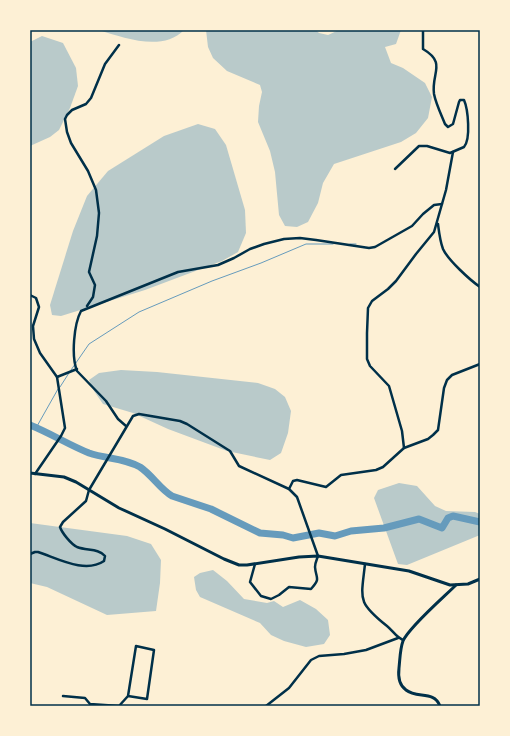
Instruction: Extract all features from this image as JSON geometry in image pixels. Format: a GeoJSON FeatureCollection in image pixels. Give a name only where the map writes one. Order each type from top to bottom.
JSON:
{"type":"FeatureCollection","features":[{"type":"Feature","properties":{"kind":"street"},"geometry":{"type":"LineString","coordinates":[[395,169],[419,146],[423,145],[444,152],[453,152],[464,147],[468,140],[466,105],[464,100],[460,100],[459,102],[453,124],[448,127],[445,124],[434,93],[437,63],[434,56],[423,49],[423,30]]}},
{"type":"Feature","properties":{"kind":"street"},"geometry":{"type":"LineString","coordinates":[[86,308],[90,304],[95,285],[89,272],[97,236],[99,213],[96,190],[88,171],[67,132],[65,119],[72,110],[86,104],[91,98],[105,64],[119,45]]}},
{"type":"Feature","properties":{"kind":"street"},"geometry":{"type":"LineString","coordinates":[[404,448],[402,431],[389,386],[370,366],[367,359],[368,308],[372,301],[396,281],[432,235],[438,221],[446,190],[453,152]]}},
{"type":"Feature","properties":{"kind":"street"},"geometry":{"type":"LineString","coordinates":[[126,426],[118,419],[106,401],[77,369],[74,360],[78,317],[81,311],[178,272],[218,265],[250,249],[284,239],[305,239],[369,248],[375,247],[412,226],[434,205],[442,204]]}},
{"type":"Feature","properties":{"kind":"street"},"geometry":{"type":"LineString","coordinates":[[438,221],[439,236],[443,250],[455,264],[480,287]]}},
{"type":"Feature","properties":{"kind":"street"},"geometry":{"type":"LineString","coordinates":[[30,295],[36,298],[39,305],[38,313],[33,326],[34,338],[40,353],[57,377],[65,424],[65,428],[61,436],[35,474]]}},
{"type":"Feature","properties":{"kind":"street"},"geometry":{"type":"LineString","coordinates":[[289,489],[293,481],[297,480],[326,487],[341,475],[376,470],[383,467],[404,448],[428,439],[438,430],[444,388],[447,380],[452,375],[480,364]]}},
{"type":"Feature","properties":{"kind":"street"},"geometry":{"type":"LineString","coordinates":[[57,377],[77,369]]}},
{"type":"Feature","properties":{"kind":"street"},"geometry":{"type":"LineString","coordinates":[[30,554],[38,552],[77,566],[100,564],[104,561],[105,556],[103,554],[77,547],[62,532],[60,527],[63,522],[86,501],[89,490],[126,426],[133,416],[139,414],[180,421],[230,451],[239,466],[289,489],[296,497],[318,556],[315,566],[318,577],[317,582],[311,589],[289,587],[271,599],[261,596],[250,582],[255,564]]}},
{"type":"Feature","properties":{"kind":"street"},"geometry":{"type":"LineString","coordinates":[[30,473],[64,477],[76,482],[119,508],[165,529],[224,560],[239,565],[318,556],[409,571],[456,585],[468,584],[480,579]]}},
{"type":"Feature","properties":{"kind":"street"},"geometry":{"type":"LineString","coordinates":[[365,564],[362,594],[364,604],[371,613],[398,638],[403,640]]}},
{"type":"Feature","properties":{"kind":"street"},"geometry":{"type":"LineString","coordinates":[[440,706],[434,698],[408,692],[401,685],[398,674],[401,648],[403,640],[410,630],[456,585]]}},
{"type":"Feature","properties":{"kind":"street"},"geometry":{"type":"LineString","coordinates":[[266,706],[289,688],[311,660],[320,656],[366,650],[398,638]]}},
{"type":"Feature","properties":{"kind":"street"},"geometry":{"type":"LineString","coordinates":[[63,696],[85,698],[90,704],[120,706],[128,696],[136,646],[154,650],[147,699],[128,696]]}},
{"type":"Feature","properties":{"kind":"shaded area"},"geometry":{"type":"Polygon","coordinates":[[[99,30],[184,30],[175,37],[154,42],[131,39],[99,30]]]}},
{"type":"Feature","properties":{"kind":"shaded area"},"geometry":{"type":"Polygon","coordinates":[[[206,30],[316,30],[319,33],[328,35],[339,30],[401,30],[396,44],[385,47],[391,63],[403,68],[425,83],[432,97],[428,118],[416,133],[401,142],[334,164],[323,183],[318,203],[308,222],[297,227],[285,226],[279,215],[275,172],[270,151],[258,122],[262,92],[260,85],[227,71],[213,58],[208,47],[206,30]]]}},
{"type":"Feature","properties":{"kind":"shaded area"},"geometry":{"type":"Polygon","coordinates":[[[42,36],[63,43],[76,68],[78,86],[70,108],[59,130],[50,137],[30,146],[30,42],[42,36]]]}},
{"type":"Feature","properties":{"kind":"shaded area"},"geometry":{"type":"Polygon","coordinates":[[[198,124],[215,129],[226,145],[245,210],[246,233],[238,252],[222,261],[145,290],[61,316],[52,315],[50,305],[73,231],[87,196],[108,171],[164,136],[198,124]]]}},
{"type":"Feature","properties":{"kind":"shaded area"},"geometry":{"type":"Polygon","coordinates":[[[121,370],[157,372],[258,383],[275,389],[285,397],[291,411],[288,433],[281,453],[270,460],[227,451],[168,429],[133,413],[103,404],[94,391],[89,380],[99,373],[121,370]]]}},
{"type":"Feature","properties":{"kind":"shaded area"},"geometry":{"type":"Polygon","coordinates":[[[399,483],[417,486],[435,506],[446,511],[475,512],[480,514],[480,535],[407,565],[398,564],[374,498],[378,490],[399,483]]]}},
{"type":"Feature","properties":{"kind":"shaded area"},"geometry":{"type":"Polygon","coordinates":[[[30,523],[127,536],[151,544],[161,560],[160,583],[156,611],[107,615],[47,587],[30,583],[30,523]]]}},
{"type":"Feature","properties":{"kind":"shaded area"},"geometry":{"type":"Polygon","coordinates":[[[213,570],[227,581],[244,599],[267,603],[274,601],[283,607],[300,600],[316,609],[328,620],[330,635],[324,644],[306,647],[284,641],[271,635],[260,623],[200,597],[196,590],[194,577],[200,573],[213,570]]]}},
{"type":"Feature","properties":{"kind":"waterway"},"geometry":{"type":"LineString","coordinates":[[71,370],[89,344],[139,312],[306,244],[333,244]]}},
{"type":"Feature","properties":{"kind":"waterway"},"geometry":{"type":"LineString","coordinates":[[350,244],[356,244]]}},
{"type":"Feature","properties":{"kind":"waterway"},"geometry":{"type":"LineString","coordinates":[[60,387],[69,373]]}},
{"type":"Feature","properties":{"kind":"waterway"},"geometry":{"type":"LineString","coordinates":[[36,428],[58,389]]}},
{"type":"Feature","properties":{"kind":"waterway"},"geometry":{"type":"LineString","coordinates":[[30,425],[89,453],[134,464],[144,470],[172,496],[211,509],[260,533],[283,535],[293,538],[319,533],[335,536],[351,531],[384,528],[419,519],[442,528],[448,518],[453,516],[480,522]]}}]}
